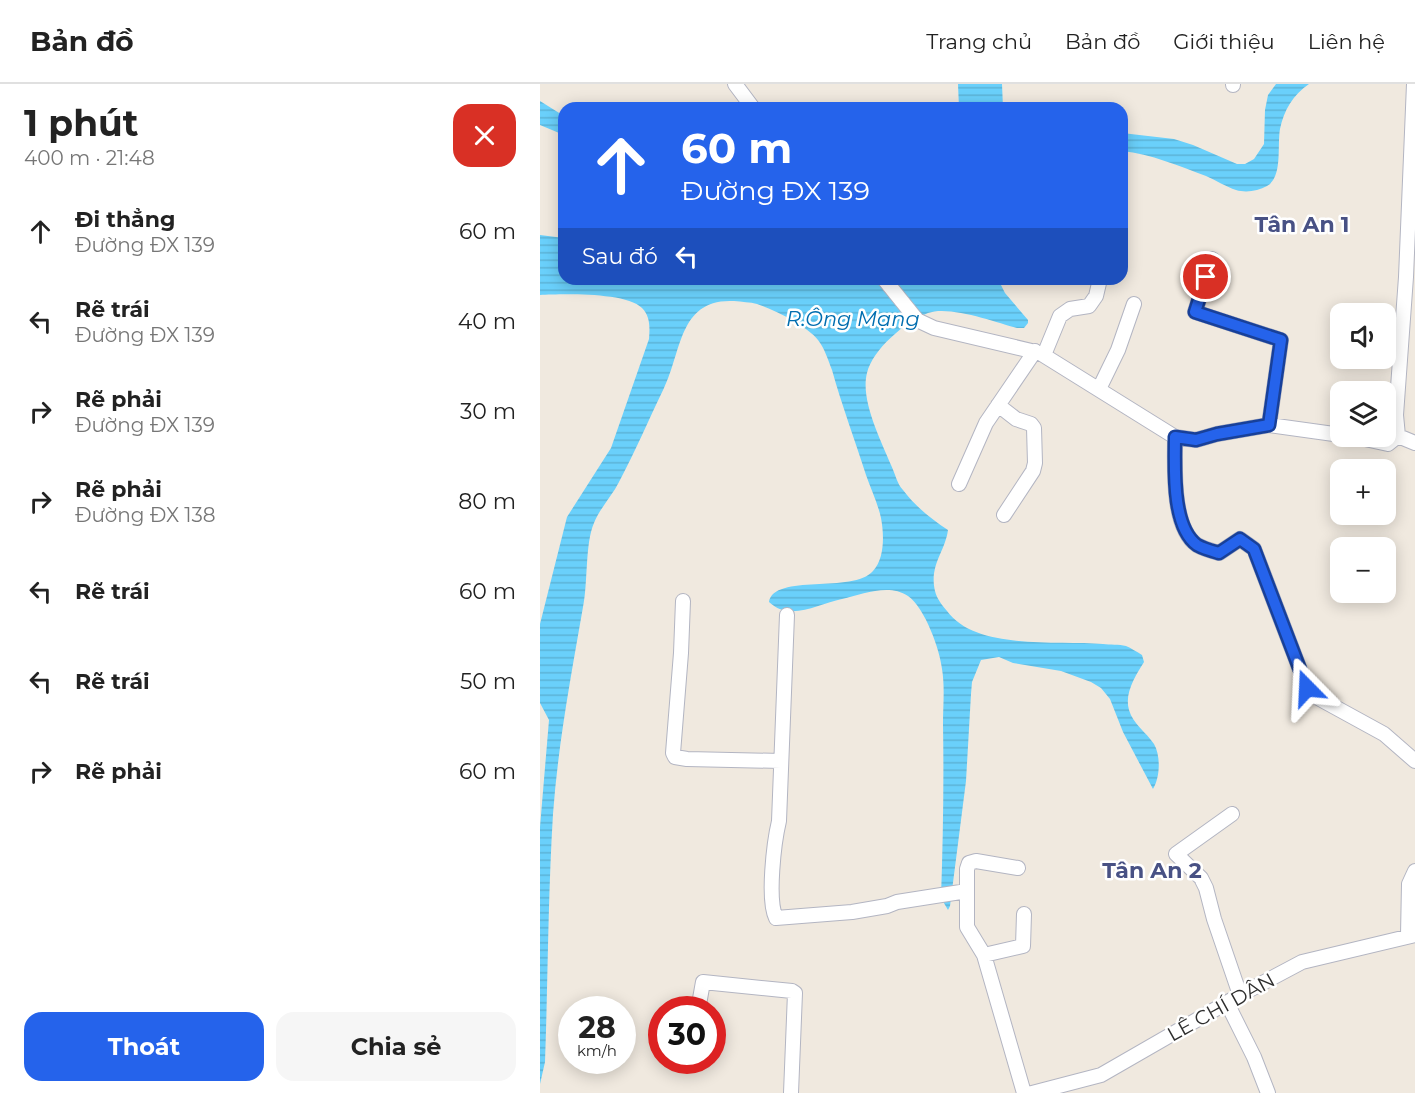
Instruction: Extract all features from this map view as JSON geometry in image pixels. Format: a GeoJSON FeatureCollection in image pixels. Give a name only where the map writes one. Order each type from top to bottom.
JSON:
{"type":"FeatureCollection","features":[{"type":"Feature","properties":{"kind":"street"},"geometry":{"type":"LineString","coordinates":[[735,84],[748,102]]}},
{"type":"Feature","properties":{"kind":"street"},"geometry":{"type":"LineString","coordinates":[[1414,84],[1411,258],[1396,416],[1398,436],[1415,443]]}},
{"type":"Feature","properties":{"kind":"street"},"geometry":{"type":"LineString","coordinates":[[1212,259],[1195,312],[1281,340],[1269,425]]}},
{"type":"Feature","properties":{"kind":"street"},"geometry":{"type":"LineString","coordinates":[[889,285],[917,320],[934,328],[1040,353],[1175,437],[1196,440],[1269,425],[1330,433]]}},
{"type":"Feature","properties":{"kind":"street"},"geometry":{"type":"LineString","coordinates":[[959,484],[986,423],[1040,353],[1060,316],[1070,309],[1089,306],[1096,296],[1099,285]]}},
{"type":"Feature","properties":{"kind":"street"},"geometry":{"type":"LineString","coordinates":[[1099,389],[1118,350],[1134,304]]}},
{"type":"Feature","properties":{"kind":"street"},"geometry":{"type":"LineString","coordinates":[[998,405],[1016,419],[1031,424],[1034,428],[1035,463],[1033,471],[1004,515]]}},
{"type":"Feature","properties":{"kind":"street"},"geometry":{"type":"LineString","coordinates":[[1175,437],[1175,488],[1179,513],[1188,534],[1196,544],[1219,553],[1240,539],[1248,543],[1254,549],[1311,694],[1383,734],[1415,761]]}},
{"type":"Feature","properties":{"kind":"street"},"geometry":{"type":"LineString","coordinates":[[683,602],[673,753],[675,757],[781,761]]}},
{"type":"Feature","properties":{"kind":"street"},"geometry":{"type":"LineString","coordinates":[[787,615],[772,897],[776,918],[852,912],[961,892]]}},
{"type":"Feature","properties":{"kind":"street"},"geometry":{"type":"LineString","coordinates":[[1232,814],[1176,854],[1201,878],[1206,888],[1240,995]]}},
{"type":"Feature","properties":{"kind":"street"},"geometry":{"type":"LineString","coordinates":[[1018,868],[976,861],[969,863],[961,892],[967,927],[984,955],[1024,1093]]}},
{"type":"Feature","properties":{"kind":"street"},"geometry":{"type":"LineString","coordinates":[[1412,935],[1409,884],[1415,871]]}},
{"type":"Feature","properties":{"kind":"street"},"geometry":{"type":"LineString","coordinates":[[984,955],[1023,946],[1024,914]]}},
{"type":"Feature","properties":{"kind":"street","name":"LÊ CHÍ DÂN"},"geometry":{"type":"LineString","coordinates":[[1032,1093],[1101,1075],[1302,962],[1412,935]]}},
{"type":"Feature","properties":{"kind":"street"},"geometry":{"type":"LineString","coordinates":[[700,996],[703,982],[795,993],[791,1093]]}},
{"type":"Feature","properties":{"kind":"street"},"geometry":{"type":"LineString","coordinates":[[1227,1003],[1254,1057],[1268,1093]]}},
{"type":"Feature","properties":{"kind":"water"},"geometry":{"type":"Polygon","coordinates":[[[958,84],[1002,84],[1003,102],[959,102],[958,84]]]}},
{"type":"Feature","properties":{"kind":"water"},"geometry":{"type":"Polygon","coordinates":[[[1276,84],[1309,84],[1294,98],[1284,116],[1280,129],[1275,176],[1272,182],[1263,188],[1248,191],[1236,190],[1165,161],[1128,152],[1128,134],[1174,139],[1237,164],[1245,164],[1254,159],[1264,144],[1268,95],[1276,84]]]}},
{"type":"Feature","properties":{"kind":"water"},"geometry":{"type":"Polygon","coordinates":[[[540,101],[558,112],[558,132],[540,125],[540,101]]]}},
{"type":"Feature","properties":{"kind":"water","name":"R.Ông Mạng"},"geometry":{"type":"Polygon","coordinates":[[[540,235],[558,237],[558,285],[1001,285],[1028,320],[1024,328],[948,311],[937,311],[919,317],[891,337],[870,364],[867,373],[866,395],[873,420],[901,488],[924,512],[948,530],[934,574],[935,591],[945,609],[960,624],[997,638],[1120,645],[1142,655],[1144,662],[1132,684],[1128,704],[1133,720],[1154,744],[1159,767],[1153,789],[1123,732],[1110,699],[1101,688],[1061,671],[1013,663],[999,657],[981,660],[972,682],[966,781],[948,910],[941,898],[943,676],[941,661],[926,619],[908,596],[893,590],[867,592],[795,611],[777,608],[769,602],[774,593],[785,588],[863,578],[877,566],[882,553],[883,531],[880,513],[823,347],[806,329],[754,303],[716,302],[702,308],[692,317],[685,330],[664,388],[625,471],[591,531],[585,598],[565,710],[555,788],[545,1062],[540,1084],[540,827],[549,720],[540,703],[540,624],[567,517],[611,448],[649,339],[649,330],[645,311],[634,303],[622,299],[593,295],[540,295],[540,235]]]}},
{"type":"Feature","properties":{"kind":"district","name":"Tân An 1"},"geometry":{"type":"Point","coordinates":[1302,224]}},
{"type":"Feature","properties":{"kind":"district","name":"Tân An 2"},"geometry":{"type":"Point","coordinates":[1152,870]}},
{"type":"Feature","properties":{"kind":"route"},"geometry":{"type":"LineString","coordinates":[[1206,277],[1195,312],[1281,340],[1269,425],[1196,440],[1175,437],[1175,488],[1179,513],[1188,534],[1196,544],[1207,550],[1219,553],[1240,539],[1254,549],[1307,688]]}}]}
